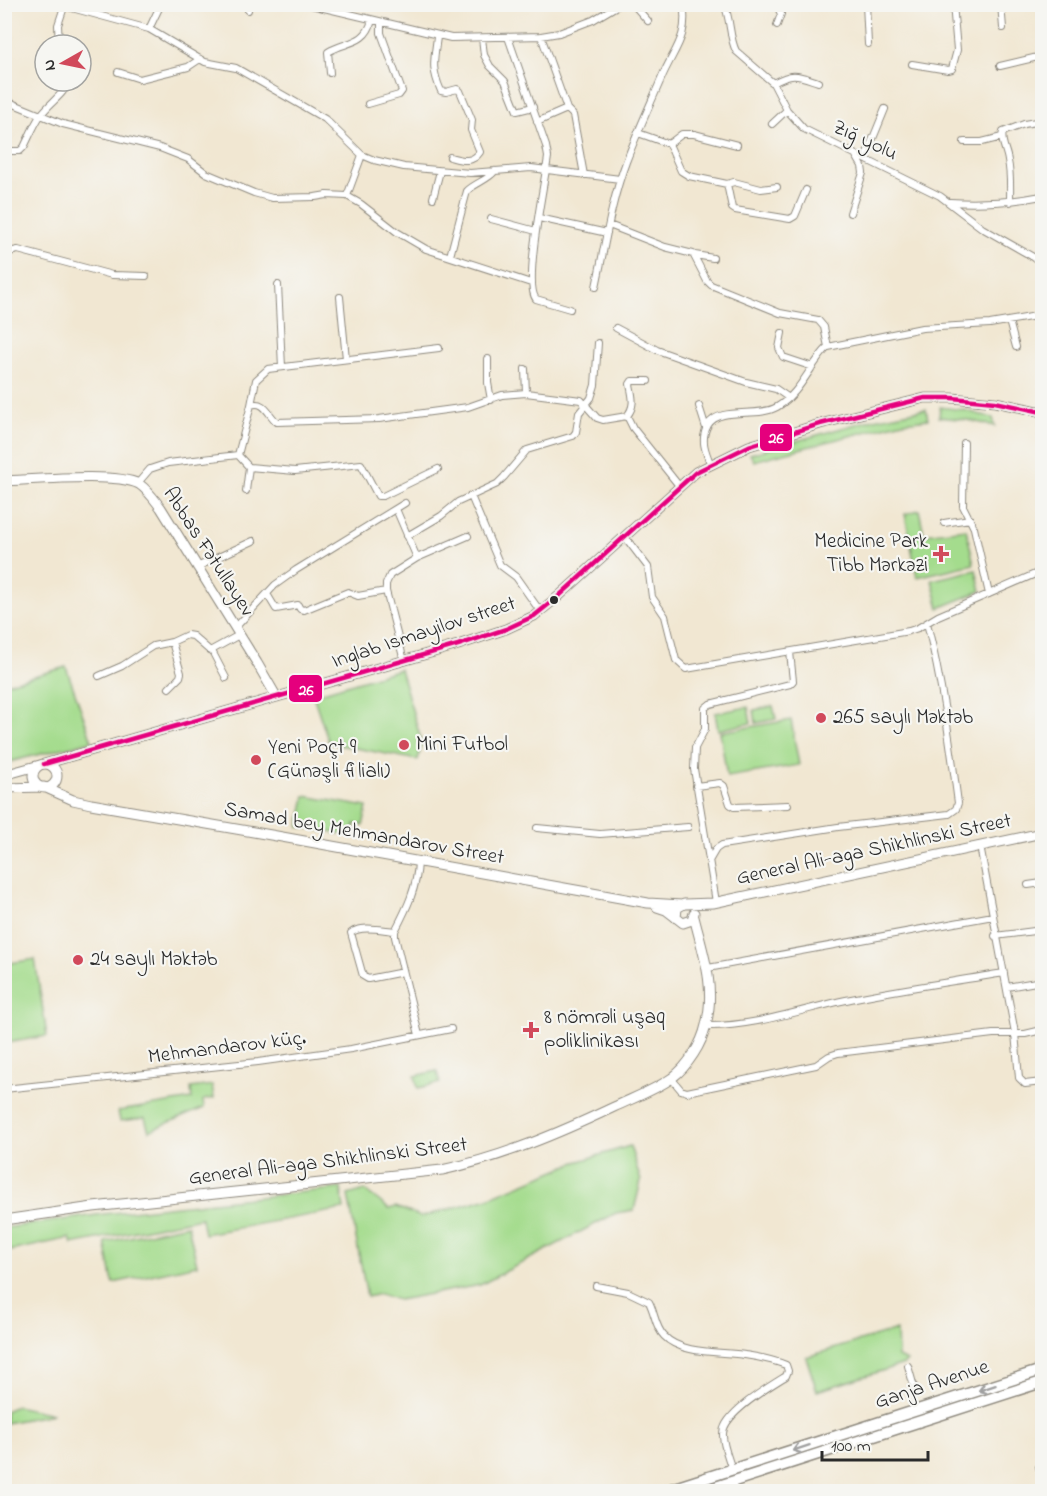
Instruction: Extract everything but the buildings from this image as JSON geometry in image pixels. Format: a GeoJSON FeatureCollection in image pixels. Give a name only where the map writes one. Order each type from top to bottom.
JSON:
{"type":"FeatureCollection","features":[{"type":"Feature","properties":{"kind":"main road","name":"Inglab Ismayilov street"},"geometry":{"type":"LineString","coordinates":[[42,764],[404,661],[526,621],[625,537],[696,472],[749,446],[820,423],[914,400],[938,397],[1021,406],[1042,412]]}},
{"type":"Feature","properties":{"kind":"main road","name":"Abbas Fətullayev"},"geometry":{"type":"LineString","coordinates":[[4,481],[107,478],[130,480],[147,491],[161,508],[276,696]]}},
{"type":"Feature","properties":{"kind":"main road"},"geometry":{"type":"LineString","coordinates":[[4,788],[52,786],[63,764],[82,752]]}},
{"type":"Feature","properties":{"kind":"main road"},"geometry":{"type":"LineString","coordinates":[[42,764],[35,770],[34,778],[37,784],[44,788]]}},
{"type":"Feature","properties":{"kind":"main road"},"geometry":{"type":"LineString","coordinates":[[4,775],[42,764],[51,765],[64,792],[73,800]]}},
{"type":"Feature","properties":{"kind":"main road","name":"Samad bey Mehmandarov Street"},"geometry":{"type":"LineString","coordinates":[[44,788],[73,800],[91,804],[648,903]]}},
{"type":"Feature","properties":{"kind":"main road","name":"General Ali-aga Shikhlinski Street"},"geometry":{"type":"LineString","coordinates":[[715,902],[1042,833]]}},
{"type":"Feature","properties":{"kind":"main road"},"geometry":{"type":"LineString","coordinates":[[648,903],[715,902]]}},
{"type":"Feature","properties":{"kind":"main road"},"geometry":{"type":"LineString","coordinates":[[678,920],[690,922],[694,916],[715,902]]}},
{"type":"Feature","properties":{"kind":"main road"},"geometry":{"type":"LineString","coordinates":[[648,903],[666,910],[700,942]]}},
{"type":"Feature","properties":{"kind":"main road"},"geometry":{"type":"LineString","coordinates":[[684,904],[691,907],[694,916]]}},
{"type":"Feature","properties":{"kind":"main road"},"geometry":{"type":"LineString","coordinates":[[678,920],[677,908],[684,904]]}},
{"type":"Feature","properties":{"kind":"main road","name":"General Ali-aga Shikhlinski Street"},"geometry":{"type":"LineString","coordinates":[[4,1220],[93,1207],[451,1168],[477,1162],[531,1143],[640,1095],[671,1078],[684,1067],[706,1026],[710,998],[708,968],[694,916]]}},
{"type":"Feature","properties":{"kind":"main road","name":"Ganja Avenue"},"geometry":{"type":"LineString","coordinates":[[662,1491],[1042,1370]]}},
{"type":"Feature","properties":{"kind":"main road","name":"Ganja Avenue"},"geometry":{"type":"LineString","coordinates":[[700,1491],[1042,1382]]}},
{"type":"Feature","properties":{"kind":"street"},"geometry":{"type":"LineString","coordinates":[[57,4],[149,29],[200,59],[214,65],[236,68],[326,119],[362,155],[404,167],[440,171],[470,173],[531,168],[620,179]]}},
{"type":"Feature","properties":{"kind":"street"},"geometry":{"type":"LineString","coordinates":[[149,29],[161,4]]}},
{"type":"Feature","properties":{"kind":"street"},"geometry":{"type":"LineString","coordinates":[[307,4],[437,37],[482,38],[542,36],[571,29],[620,4]]}},
{"type":"Feature","properties":{"kind":"street"},"geometry":{"type":"LineString","coordinates":[[633,4],[648,21]]}},
{"type":"Feature","properties":{"kind":"street"},"geometry":{"type":"LineString","coordinates":[[596,287],[620,179],[663,74],[681,43],[686,19],[683,4]]}},
{"type":"Feature","properties":{"kind":"street","name":"Zığ yolu"},"geometry":{"type":"LineString","coordinates":[[724,4],[729,15],[736,51],[773,83],[787,110],[804,129],[949,202],[982,228],[1042,262]]}},
{"type":"Feature","properties":{"kind":"street"},"geometry":{"type":"LineString","coordinates":[[776,4],[781,14],[777,25]]}},
{"type":"Feature","properties":{"kind":"street"},"geometry":{"type":"LineString","coordinates":[[866,4],[868,44]]}},
{"type":"Feature","properties":{"kind":"street"},"geometry":{"type":"LineString","coordinates":[[912,64],[952,69],[957,50],[953,4]]}},
{"type":"Feature","properties":{"kind":"street"},"geometry":{"type":"LineString","coordinates":[[1001,4],[1003,28]]}},
{"type":"Feature","properties":{"kind":"street"},"geometry":{"type":"LineString","coordinates":[[58,33],[58,25],[64,7]]}},
{"type":"Feature","properties":{"kind":"street"},"geometry":{"type":"LineString","coordinates":[[330,73],[328,52],[363,38],[372,20]]}},
{"type":"Feature","properties":{"kind":"street"},"geometry":{"type":"LineString","coordinates":[[368,104],[399,95],[402,91],[381,33],[381,22]]}},
{"type":"Feature","properties":{"kind":"street"},"geometry":{"type":"LineString","coordinates":[[542,36],[567,109],[573,115],[584,175]]}},
{"type":"Feature","properties":{"kind":"street"},"geometry":{"type":"LineString","coordinates":[[437,37],[433,66],[435,76],[441,91],[457,89],[460,91],[472,120],[471,130],[480,153],[477,157],[467,161],[450,157]]}},
{"type":"Feature","properties":{"kind":"street"},"geometry":{"type":"LineString","coordinates":[[508,37],[548,157],[536,231],[531,284],[533,295],[537,299],[570,309]]}},
{"type":"Feature","properties":{"kind":"street"},"geometry":{"type":"LineString","coordinates":[[482,38],[484,55],[490,66],[505,81],[517,111],[532,108]]}},
{"type":"Feature","properties":{"kind":"street"},"geometry":{"type":"LineString","coordinates":[[1000,66],[1042,56]]}},
{"type":"Feature","properties":{"kind":"street"},"geometry":{"type":"LineString","coordinates":[[118,72],[140,79],[188,67],[200,59]]}},
{"type":"Feature","properties":{"kind":"street"},"geometry":{"type":"LineString","coordinates":[[773,83],[795,74],[818,82]]}},
{"type":"Feature","properties":{"kind":"street"},"geometry":{"type":"LineString","coordinates":[[4,151],[20,150],[24,147],[40,116],[61,93]]}},
{"type":"Feature","properties":{"kind":"street"},"geometry":{"type":"LineString","coordinates":[[4,100],[63,124],[160,148],[188,159],[206,173],[254,193],[272,198],[347,196],[362,204],[397,232],[426,249],[531,284]]}},
{"type":"Feature","properties":{"kind":"street"},"geometry":{"type":"LineString","coordinates":[[537,122],[567,109]]}},
{"type":"Feature","properties":{"kind":"street"},"geometry":{"type":"LineString","coordinates":[[865,158],[885,109]]}},
{"type":"Feature","properties":{"kind":"street"},"geometry":{"type":"LineString","coordinates":[[772,124],[787,110]]}},
{"type":"Feature","properties":{"kind":"street"},"geometry":{"type":"LineString","coordinates":[[1010,202],[1011,178],[1002,137],[1003,132],[1024,124],[1042,121]]}},
{"type":"Feature","properties":{"kind":"street"},"geometry":{"type":"LineString","coordinates":[[638,133],[669,144],[681,171],[689,176],[728,184],[734,182],[761,189],[777,187]]}},
{"type":"Feature","properties":{"kind":"street"},"geometry":{"type":"LineString","coordinates":[[669,144],[682,134],[694,134],[737,145]]}},
{"type":"Feature","properties":{"kind":"street"},"geometry":{"type":"LineString","coordinates":[[964,142],[982,142],[1002,137]]}},
{"type":"Feature","properties":{"kind":"street"},"geometry":{"type":"LineString","coordinates":[[850,213],[863,173],[855,154]]}},
{"type":"Feature","properties":{"kind":"street"},"geometry":{"type":"LineString","coordinates":[[347,196],[362,155]]}},
{"type":"Feature","properties":{"kind":"street"},"geometry":{"type":"LineString","coordinates":[[433,198],[440,171]]}},
{"type":"Feature","properties":{"kind":"street"},"geometry":{"type":"LineString","coordinates":[[450,256],[467,191],[473,185],[492,176],[495,171]]}},
{"type":"Feature","properties":{"kind":"street"},"geometry":{"type":"LineString","coordinates":[[728,184],[732,208],[735,210],[790,219],[795,216],[806,190]]}},
{"type":"Feature","properties":{"kind":"street"},"geometry":{"type":"LineString","coordinates":[[949,202],[984,204],[1042,196]]}},
{"type":"Feature","properties":{"kind":"street"},"geometry":{"type":"LineString","coordinates":[[539,218],[607,233]]}},
{"type":"Feature","properties":{"kind":"street"},"geometry":{"type":"LineString","coordinates":[[491,219],[536,231]]}},
{"type":"Feature","properties":{"kind":"street"},"geometry":{"type":"LineString","coordinates":[[609,225],[665,247],[712,258]]}},
{"type":"Feature","properties":{"kind":"street"},"geometry":{"type":"LineString","coordinates":[[4,253],[18,250],[112,275],[146,276]]}},
{"type":"Feature","properties":{"kind":"street"},"geometry":{"type":"LineString","coordinates":[[695,255],[711,285],[780,313],[818,320],[824,327],[828,347]]}},
{"type":"Feature","properties":{"kind":"street"},"geometry":{"type":"LineString","coordinates":[[278,285],[282,367]]}},
{"type":"Feature","properties":{"kind":"street"},"geometry":{"type":"LineString","coordinates":[[340,297],[346,359]]}},
{"type":"Feature","properties":{"kind":"street"},"geometry":{"type":"LineString","coordinates":[[711,465],[703,440],[706,428],[716,417],[770,411],[789,398],[806,380],[828,347],[922,328],[1009,321],[1042,315]]}},
{"type":"Feature","properties":{"kind":"street"},"geometry":{"type":"LineString","coordinates":[[1009,321],[1016,347]]}},
{"type":"Feature","properties":{"kind":"street"},"geometry":{"type":"LineString","coordinates":[[616,328],[657,350],[746,382],[776,389],[789,398]]}},
{"type":"Feature","properties":{"kind":"street"},"geometry":{"type":"LineString","coordinates":[[782,333],[779,348],[783,357],[813,367]]}},
{"type":"Feature","properties":{"kind":"street"},"geometry":{"type":"LineString","coordinates":[[407,536],[441,516],[458,502],[497,484],[527,450],[573,436],[576,432],[579,413],[591,398],[595,385],[598,343]]}},
{"type":"Feature","properties":{"kind":"street"},"geometry":{"type":"LineString","coordinates":[[238,455],[256,380],[268,369],[439,348]]}},
{"type":"Feature","properties":{"kind":"street"},"geometry":{"type":"LineString","coordinates":[[488,359],[488,383],[492,399]]}},
{"type":"Feature","properties":{"kind":"street"},"geometry":{"type":"LineString","coordinates":[[525,369],[526,393]]}},
{"type":"Feature","properties":{"kind":"street"},"geometry":{"type":"LineString","coordinates":[[250,405],[260,404],[277,422],[379,419],[468,407],[502,395],[526,393],[574,398],[586,404],[597,418],[603,420],[627,416],[634,402],[630,384],[632,381],[648,381]]}},
{"type":"Feature","properties":{"kind":"street"},"geometry":{"type":"LineString","coordinates":[[699,406],[706,428]]}},
{"type":"Feature","properties":{"kind":"street"},"geometry":{"type":"LineString","coordinates":[[627,416],[633,428],[680,486]]}},
{"type":"Feature","properties":{"kind":"street"},"geometry":{"type":"LineString","coordinates":[[964,443],[963,506],[974,528],[989,594]]}},
{"type":"Feature","properties":{"kind":"street"},"geometry":{"type":"LineString","coordinates":[[238,455],[249,467],[295,471],[361,464],[378,496],[383,496],[438,469]]}},
{"type":"Feature","properties":{"kind":"street"},"geometry":{"type":"LineString","coordinates":[[137,484],[150,469],[168,463],[238,455]]}},
{"type":"Feature","properties":{"kind":"street"},"geometry":{"type":"LineString","coordinates":[[246,491],[249,467]]}},
{"type":"Feature","properties":{"kind":"street"},"geometry":{"type":"LineString","coordinates":[[471,496],[500,565],[516,577],[540,611]]}},
{"type":"Feature","properties":{"kind":"street"},"geometry":{"type":"LineString","coordinates":[[237,631],[267,594],[296,570],[405,503]]}},
{"type":"Feature","properties":{"kind":"street"},"geometry":{"type":"LineString","coordinates":[[396,509],[417,558]]}},
{"type":"Feature","properties":{"kind":"street"},"geometry":{"type":"LineString","coordinates":[[944,524],[970,519]]}},
{"type":"Feature","properties":{"kind":"street"},"geometry":{"type":"LineString","coordinates":[[404,661],[386,591],[390,575],[417,558],[468,536]]}},
{"type":"Feature","properties":{"kind":"street"},"geometry":{"type":"LineString","coordinates":[[625,537],[648,567],[652,597],[665,616],[676,660],[686,669],[899,634],[918,628],[938,616],[1042,571]]}},
{"type":"Feature","properties":{"kind":"street"},"geometry":{"type":"LineString","coordinates":[[197,567],[254,541]]}},
{"type":"Feature","properties":{"kind":"street"},"geometry":{"type":"LineString","coordinates":[[267,594],[276,609],[298,604],[303,610],[348,592],[358,596],[386,591]]}},
{"type":"Feature","properties":{"kind":"street"},"geometry":{"type":"LineString","coordinates":[[709,861],[716,849],[722,845],[838,827],[949,814],[956,809],[958,803],[945,711],[927,623]]}},
{"type":"Feature","properties":{"kind":"street","name":"Abbas Fətullayev"},"geometry":{"type":"LineString","coordinates":[[212,651],[237,631]]}},
{"type":"Feature","properties":{"kind":"street"},"geometry":{"type":"LineString","coordinates":[[99,676],[122,666],[153,646],[172,642],[180,637],[193,636],[206,650],[212,651],[226,678]]}},
{"type":"Feature","properties":{"kind":"street"},"geometry":{"type":"LineString","coordinates":[[169,688],[181,673],[172,642]]}},
{"type":"Feature","properties":{"kind":"street"},"geometry":{"type":"LineString","coordinates":[[715,902],[694,769],[695,748],[705,729],[705,708],[710,704],[789,684],[793,681],[790,652]]}},
{"type":"Feature","properties":{"kind":"street"},"geometry":{"type":"LineString","coordinates":[[696,786],[720,783],[724,786],[730,804],[734,807],[788,805]]}},
{"type":"Feature","properties":{"kind":"street"},"geometry":{"type":"LineString","coordinates":[[537,828],[600,834],[688,827]]}},
{"type":"Feature","properties":{"kind":"street"},"geometry":{"type":"LineString","coordinates":[[980,846],[995,936],[1015,1033],[1019,1078],[1025,1084],[1042,1082]]}},
{"type":"Feature","properties":{"kind":"street"},"geometry":{"type":"LineString","coordinates":[[418,862],[412,899],[394,937],[419,1035]]}},
{"type":"Feature","properties":{"kind":"street"},"geometry":{"type":"LineString","coordinates":[[1028,885],[1042,883]]}},
{"type":"Feature","properties":{"kind":"street"},"geometry":{"type":"LineString","coordinates":[[708,968],[993,916]]}},
{"type":"Feature","properties":{"kind":"street"},"geometry":{"type":"LineString","coordinates":[[395,931],[360,929],[353,930],[351,933],[363,976],[368,979],[403,972]]}},
{"type":"Feature","properties":{"kind":"street"},"geometry":{"type":"LineString","coordinates":[[995,936],[1042,930]]}},
{"type":"Feature","properties":{"kind":"street"},"geometry":{"type":"LineString","coordinates":[[706,1026],[781,1016],[845,1000],[1004,973]]}},
{"type":"Feature","properties":{"kind":"street"},"geometry":{"type":"LineString","coordinates":[[1007,987],[1042,981]]}},
{"type":"Feature","properties":{"kind":"street","name":"Mehmandarov küç."},"geometry":{"type":"LineString","coordinates":[[4,1089],[258,1062],[351,1049],[451,1029]]}},
{"type":"Feature","properties":{"kind":"street"},"geometry":{"type":"LineString","coordinates":[[671,1078],[681,1090],[687,1092],[816,1065],[838,1053],[1015,1033],[1025,1034],[1042,1030]]}},
{"type":"Feature","properties":{"kind":"street"},"geometry":{"type":"LineString","coordinates":[[596,1286],[628,1292],[649,1302],[660,1331],[670,1342],[711,1352],[744,1354],[786,1365],[789,1371],[786,1376],[749,1401],[724,1426],[722,1434],[732,1470]]}},
{"type":"Feature","properties":{"kind":"street"},"geometry":{"type":"LineString","coordinates":[[908,1366],[916,1394]]}},
{"type":"Feature","properties":{"kind":"street"},"geometry":{"type":"LineString","coordinates":[[1039,1467],[1042,1476]]}},
{"type":"Feature","properties":{"kind":"green space"},"geometry":{"type":"Polygon","coordinates":[[[940,407],[993,418],[995,426],[939,417],[940,407]]]}},
{"type":"Feature","properties":{"kind":"green space"},"geometry":{"type":"Polygon","coordinates":[[[926,409],[928,419],[903,422],[754,461],[750,454],[874,419],[926,409]]]}},
{"type":"Feature","properties":{"kind":"green space"},"geometry":{"type":"Polygon","coordinates":[[[919,510],[924,534],[966,529],[974,564],[917,577],[905,514],[919,510]]]}},
{"type":"Feature","properties":{"kind":"green space"},"geometry":{"type":"Polygon","coordinates":[[[976,570],[981,591],[939,608],[932,580],[976,570]]]}},
{"type":"Feature","properties":{"kind":"green space"},"geometry":{"type":"Polygon","coordinates":[[[66,667],[92,741],[5,763],[5,684],[66,667]]]}},
{"type":"Feature","properties":{"kind":"green space"},"geometry":{"type":"Polygon","coordinates":[[[400,669],[422,743],[418,760],[329,743],[313,695],[400,669]]]}},
{"type":"Feature","properties":{"kind":"green space"},"geometry":{"type":"Polygon","coordinates":[[[773,706],[776,719],[756,723],[754,710],[773,706]]]}},
{"type":"Feature","properties":{"kind":"green space"},"geometry":{"type":"Polygon","coordinates":[[[748,707],[751,723],[718,730],[715,713],[748,707]]]}},
{"type":"Feature","properties":{"kind":"green space"},"geometry":{"type":"Polygon","coordinates":[[[791,720],[799,765],[727,777],[720,732],[791,720]]]}},
{"type":"Feature","properties":{"kind":"green space"},"geometry":{"type":"Polygon","coordinates":[[[305,796],[367,807],[363,826],[355,824],[353,836],[299,827],[305,796]]]}},
{"type":"Feature","properties":{"kind":"green space"},"geometry":{"type":"Polygon","coordinates":[[[35,959],[47,1036],[6,1043],[5,964],[35,959]]]}},
{"type":"Feature","properties":{"kind":"green space"},"geometry":{"type":"Polygon","coordinates":[[[437,1071],[440,1083],[418,1088],[415,1076],[437,1071]]]}},
{"type":"Feature","properties":{"kind":"green space"},"geometry":{"type":"Polygon","coordinates":[[[212,1085],[214,1098],[203,1100],[204,1108],[149,1131],[145,1118],[120,1121],[118,1111],[192,1099],[191,1088],[212,1085]]]}},
{"type":"Feature","properties":{"kind":"green space"},"geometry":{"type":"Polygon","coordinates":[[[630,1146],[641,1181],[634,1210],[616,1213],[480,1285],[398,1300],[380,1294],[367,1297],[348,1195],[365,1190],[389,1209],[396,1207],[421,1217],[488,1198],[573,1163],[630,1146]]]}},
{"type":"Feature","properties":{"kind":"green space"},"geometry":{"type":"Polygon","coordinates":[[[341,1188],[344,1209],[204,1234],[201,1218],[72,1244],[70,1238],[5,1252],[5,1228],[104,1214],[341,1188]]]}},
{"type":"Feature","properties":{"kind":"green space"},"geometry":{"type":"Polygon","coordinates":[[[188,1225],[197,1265],[113,1283],[105,1242],[188,1225]]]}},
{"type":"Feature","properties":{"kind":"green space"},"geometry":{"type":"Polygon","coordinates":[[[897,1330],[898,1357],[907,1361],[904,1364],[817,1391],[806,1357],[897,1330]]]}},
{"type":"Feature","properties":{"kind":"green space"},"geometry":{"type":"Polygon","coordinates":[[[16,1406],[53,1414],[5,1423],[5,1411],[16,1406]]]}},
{"type":"Feature","properties":{"kind":"transit line","name":"26"},"geometry":{"type":"LineString","coordinates":[[44,764],[458,645],[506,629],[534,616],[559,596],[696,472],[749,446],[820,424],[925,398],[995,402],[1042,412]]}},
{"type":"Feature","properties":{"kind":"place","name":"Medicine Park Tibb Mərkəzi"},"geometry":{"type":"Point","coordinates":[941,554]}},
{"type":"Feature","properties":{"kind":"place","name":"265 saylı Məktəb"},"geometry":{"type":"Point","coordinates":[821,718]}},
{"type":"Feature","properties":{"kind":"place","name":"Mini Futbol"},"geometry":{"type":"Point","coordinates":[404,745]}},
{"type":"Feature","properties":{"kind":"place","name":"Yeni Poçt 9 (Günəşli filialı)"},"geometry":{"type":"Point","coordinates":[256,760]}},
{"type":"Feature","properties":{"kind":"place","name":"24 saylı Məktəb"},"geometry":{"type":"Point","coordinates":[78,960]}},
{"type":"Feature","properties":{"kind":"place","name":"8 nömrəli uşaq poliklinikası"},"geometry":{"type":"Point","coordinates":[531,1030]}}]}
